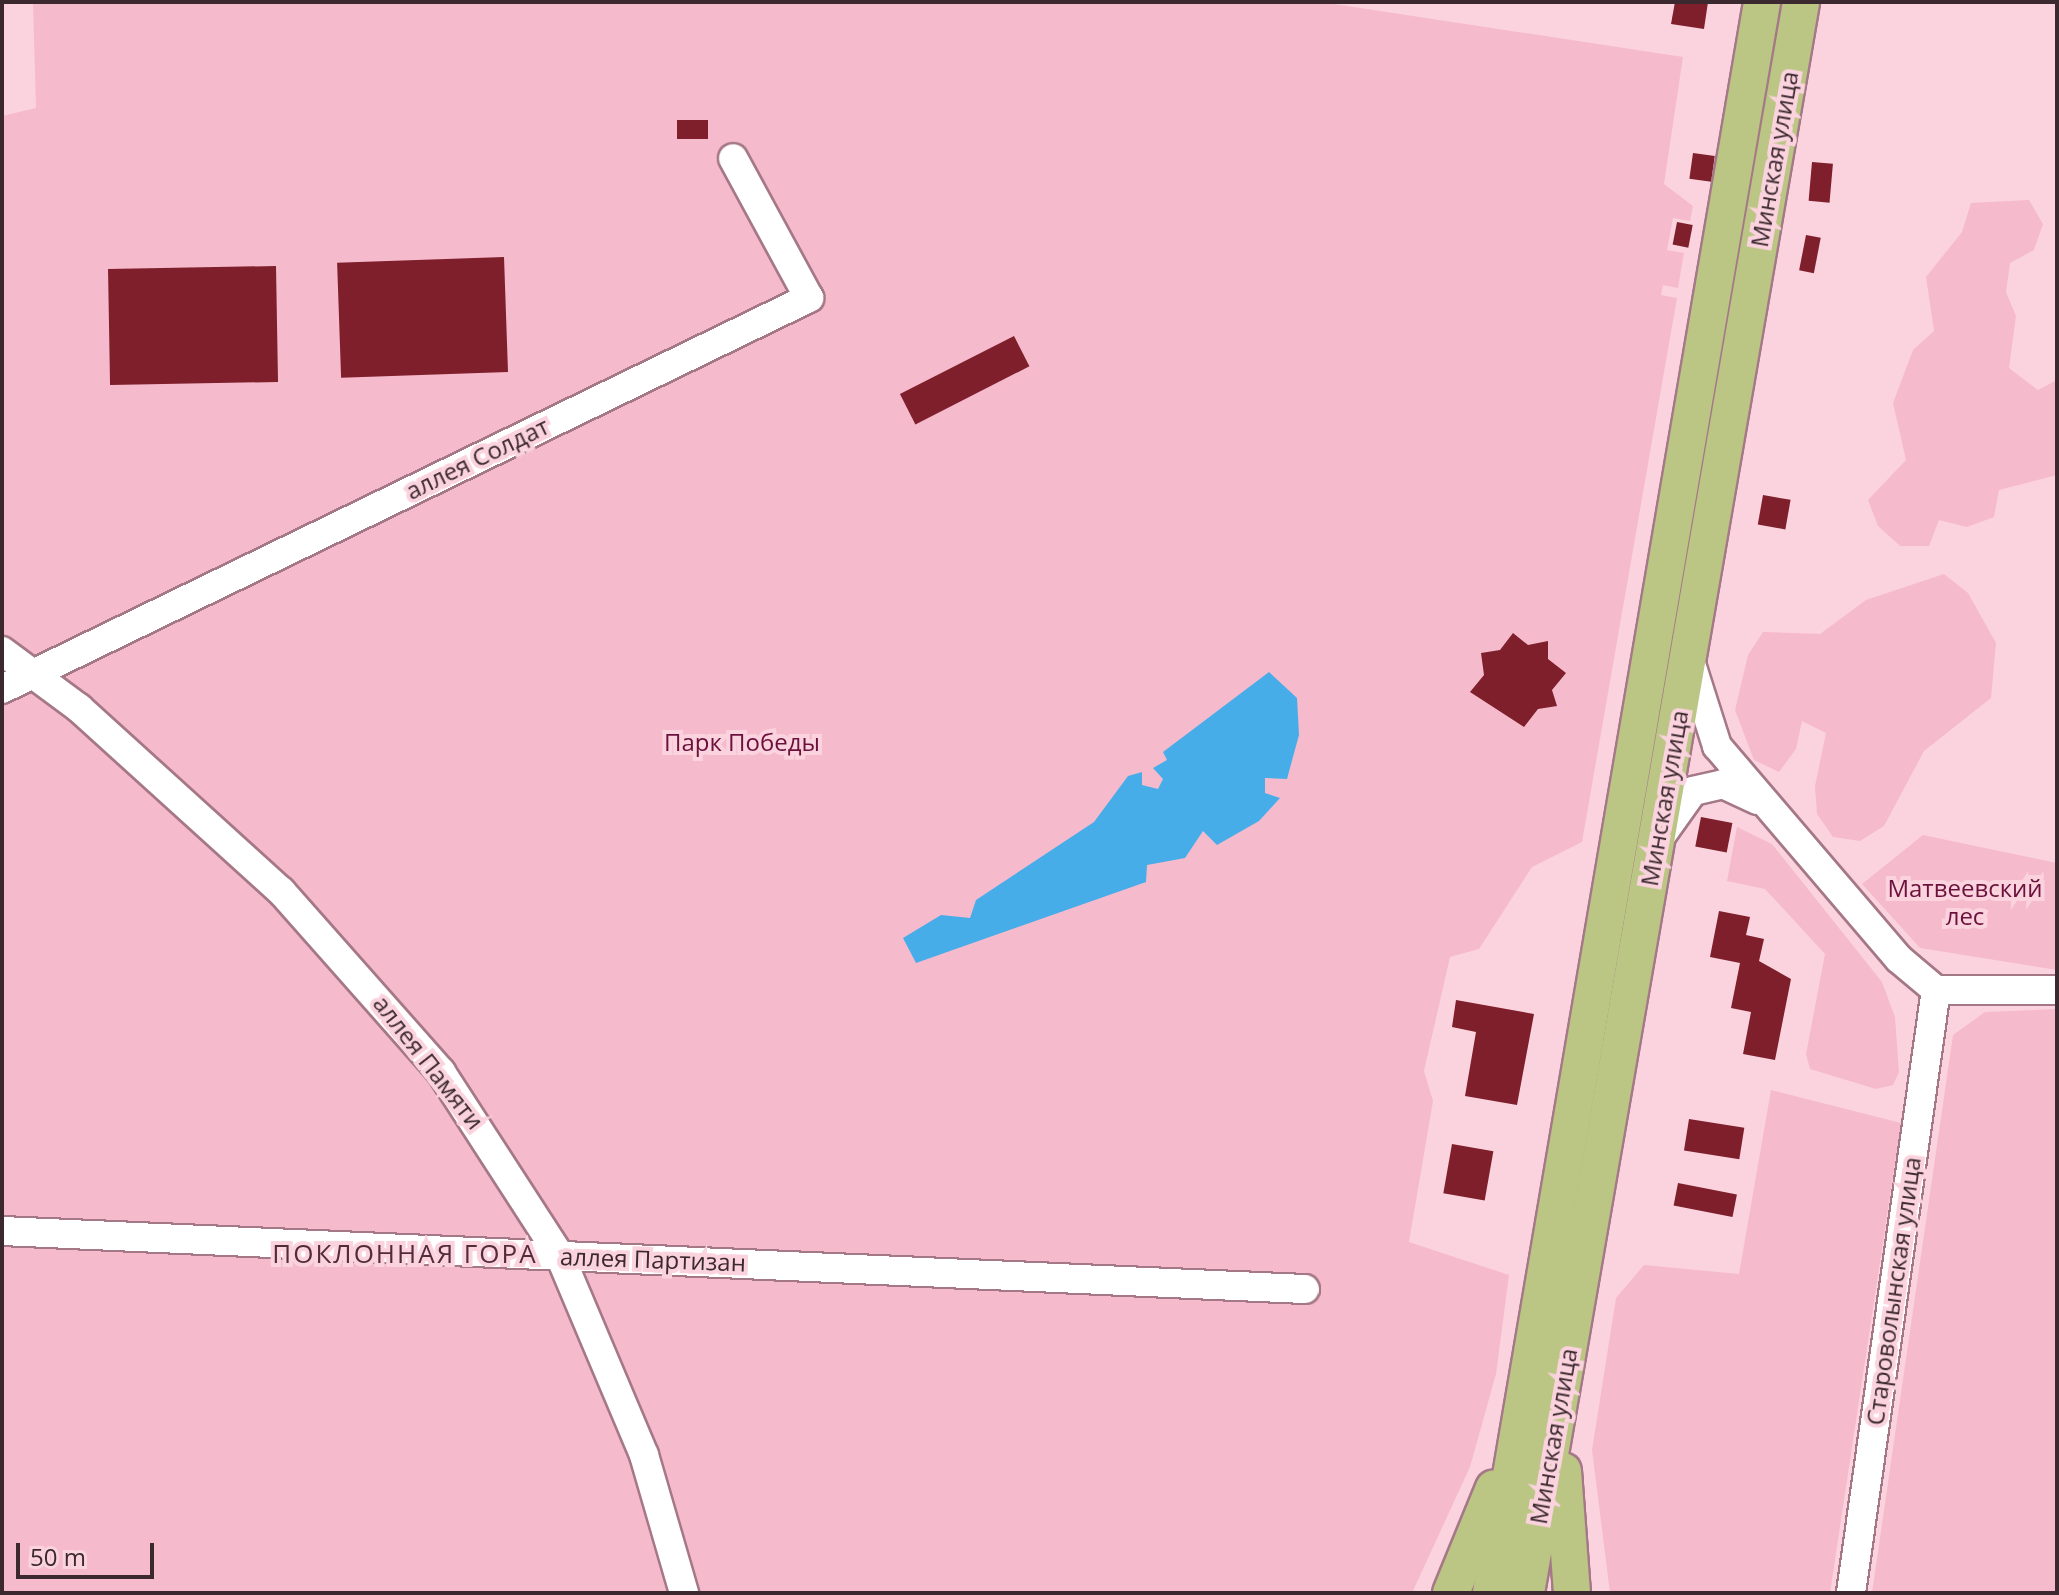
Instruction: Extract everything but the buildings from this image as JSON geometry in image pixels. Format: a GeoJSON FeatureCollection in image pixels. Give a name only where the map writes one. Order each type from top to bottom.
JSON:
{"type":"FeatureCollection","features":[{"type":"Feature","properties":{"kind":"main road","name":"Минская улица"},"geometry":{"type":"LineString","coordinates":[[1491,1593],[1762,2]]}},
{"type":"Feature","properties":{"kind":"main road","name":"Минская улица"},"geometry":{"type":"LineString","coordinates":[[1526,1593],[1801,2]]}},
{"type":"Feature","properties":{"kind":"main road"},"geometry":{"type":"LineString","coordinates":[[1451,1593],[1526,1388]]}},
{"type":"Feature","properties":{"kind":"main road"},"geometry":{"type":"LineString","coordinates":[[1562,1390],[1572,1593]]}},
{"type":"Feature","properties":{"kind":"street","name":"аллея Солдат"},"geometry":{"type":"LineString","coordinates":[[2,689],[809,298],[733,158]]}},
{"type":"Feature","properties":{"kind":"street"},"geometry":{"type":"LineString","coordinates":[[1690,646],[1696,695],[1717,746],[1899,959],[1936,990],[2057,990]]}},
{"type":"Feature","properties":{"kind":"street","name":"аллея Памяти"},"geometry":{"type":"LineString","coordinates":[[2,651],[35,674],[179,794],[371,987],[504,1161],[560,1256],[644,1455],[684,1593]]}},
{"type":"Feature","properties":{"kind":"street"},"geometry":{"type":"LineString","coordinates":[[1654,850],[1693,791],[1723,784],[1765,805]]}},
{"type":"Feature","properties":{"kind":"street","name":"Староволынская улица"},"geometry":{"type":"LineString","coordinates":[[1851,1593],[1936,990]]}},
{"type":"Feature","properties":{"kind":"street","name":"аллея Партизан"},"geometry":{"type":"LineString","coordinates":[[2,1231],[1305,1289]]}},
{"type":"Feature","properties":{"kind":"green space","name":"Парк Победы"},"geometry":{"type":"Polygon","coordinates":[[[33,2],[1321,2],[1683,57],[1664,184],[1693,206],[1690,221],[1673,218],[1667,250],[1684,253],[1678,288],[1663,285],[1661,295],[1677,298],[1582,842],[1532,867],[1479,949],[1450,957],[1424,1071],[1433,1101],[1409,1242],[1509,1275],[1496,1374],[1470,1467],[1412,1593],[2,1593],[2,116],[36,108],[33,2]]]}},
{"type":"Feature","properties":{"kind":"green space"},"geometry":{"type":"Polygon","coordinates":[[[2029,200],[2043,224],[2034,250],[2010,263],[2006,292],[2016,316],[2009,368],[2038,390],[2057,380],[2057,475],[1999,490],[1994,517],[1967,527],[1939,520],[1929,546],[1900,546],[1878,526],[1868,500],[1906,460],[1893,403],[1913,350],[1934,331],[1926,277],[1962,232],[1971,203],[2029,200]]]}},
{"type":"Feature","properties":{"kind":"green space"},"geometry":{"type":"Polygon","coordinates":[[[1944,574],[1968,593],[1996,643],[1991,698],[1924,751],[1884,826],[1860,841],[1833,837],[1817,814],[1815,786],[1826,733],[1802,721],[1796,749],[1779,772],[1754,760],[1735,710],[1748,655],[1763,632],[1820,634],[1866,600],[1944,574]]]}},
{"type":"Feature","properties":{"kind":"green space"},"geometry":{"type":"Polygon","coordinates":[[[1737,827],[1772,844],[1882,982],[1895,1017],[1899,1072],[1893,1085],[1876,1089],[1810,1069],[1806,1054],[1825,954],[1765,889],[1727,881],[1737,827]]]}},
{"type":"Feature","properties":{"kind":"green space","name":"Матвеевский лес"},"geometry":{"type":"Polygon","coordinates":[[[1923,835],[2057,863],[2057,970],[1920,948],[1862,884],[1923,835]]]}},
{"type":"Feature","properties":{"kind":"green space"},"geometry":{"type":"Polygon","coordinates":[[[2057,1009],[2057,1593],[1872,1593],[1953,1035],[1985,1012],[2057,1009]]]}},
{"type":"Feature","properties":{"kind":"green space"},"geometry":{"type":"Polygon","coordinates":[[[1771,1090],[1901,1123],[1830,1593],[1610,1593],[1592,1450],[1616,1298],[1644,1265],[1739,1274],[1771,1090]]]}},
{"type":"Feature","properties":{"kind":"water"},"geometry":{"type":"Polygon","coordinates":[[[1269,672],[1297,698],[1299,735],[1287,779],[1265,778],[1265,793],[1280,798],[1259,821],[1217,845],[1203,831],[1185,858],[1147,865],[1146,882],[916,963],[903,938],[941,915],[970,918],[976,900],[1094,822],[1128,776],[1142,772],[1142,785],[1158,789],[1163,779],[1153,768],[1167,760],[1163,752],[1269,672]]]}},
{"type":"Feature","properties":{"kind":"district","name":"ПОКЛОННАЯ ГОРА"},"geometry":{"type":"Point","coordinates":[405,1254]}}]}
